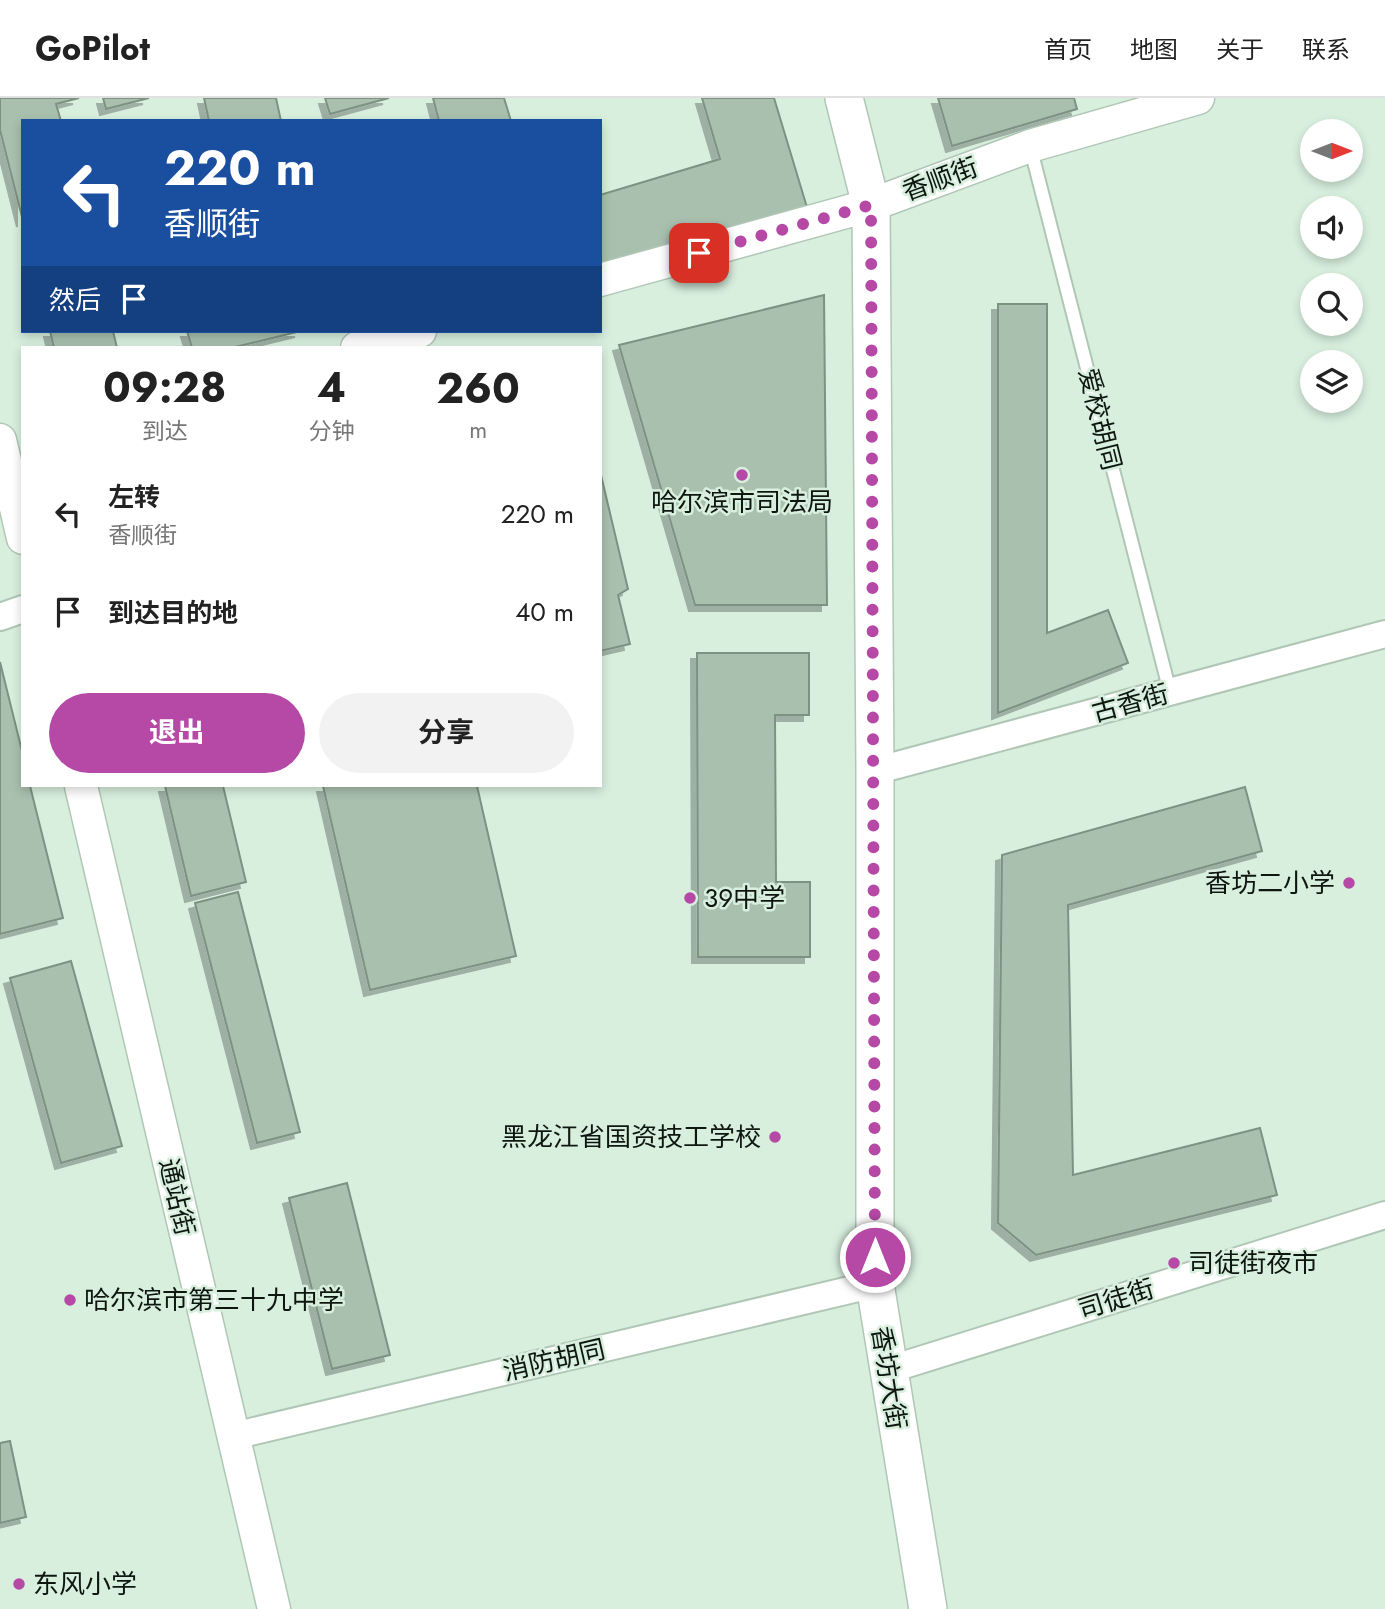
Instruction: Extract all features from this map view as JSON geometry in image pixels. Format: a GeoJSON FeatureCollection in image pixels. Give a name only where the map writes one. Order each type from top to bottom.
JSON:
{"type":"FeatureCollection","features":[{"type":"Feature","properties":{"kind":"main road","name":"香坊大街"},"geometry":{"type":"LineString","coordinates":[[844,98],[871,205],[875,1284],[928,1609]]}},
{"type":"Feature","properties":{"kind":"street","name":"香顺街"},"geometry":{"type":"LineString","coordinates":[[602,279],[871,205],[1030,146],[1198,98]]}},
{"type":"Feature","properties":{"kind":"street"},"geometry":{"type":"LineString","coordinates":[[364,346],[413,333]]}},
{"type":"Feature","properties":{"kind":"street"},"geometry":{"type":"LineString","coordinates":[[8,443],[21,525]]}},
{"type":"Feature","properties":{"kind":"street"},"geometry":{"type":"LineString","coordinates":[[0,617],[21,610]]}},
{"type":"Feature","properties":{"kind":"street","name":"古香街"},"geometry":{"type":"LineString","coordinates":[[875,771],[1385,634]]}},
{"type":"Feature","properties":{"kind":"street","name":"通站街"},"geometry":{"type":"LineString","coordinates":[[81,787],[274,1609]]}},
{"type":"Feature","properties":{"kind":"street","name":"司徒街"},"geometry":{"type":"LineString","coordinates":[[888,1370],[1385,1215]]}},
{"type":"Feature","properties":{"kind":"street","name":"消防胡同"},"geometry":{"type":"LineString","coordinates":[[233,1436],[875,1284]]}},
{"type":"Feature","properties":{"kind":"lane","name":"爱校胡同"},"geometry":{"type":"LineString","coordinates":[[1030,146],[1170,692]]}},
{"type":"Feature","properties":{"kind":"building"},"geometry":{"type":"Polygon","coordinates":[[[0,98],[79,98],[56,104],[60,119],[21,119],[21,213],[0,130],[0,98]]]}},
{"type":"Feature","properties":{"kind":"building"},"geometry":{"type":"Polygon","coordinates":[[[103,98],[149,98],[106,109],[103,98]]]}},
{"type":"Feature","properties":{"kind":"building"},"geometry":{"type":"Polygon","coordinates":[[[204,98],[276,98],[281,119],[209,119],[204,98]]]}},
{"type":"Feature","properties":{"kind":"building"},"geometry":{"type":"Polygon","coordinates":[[[325,98],[389,98],[330,114],[325,98]]]}},
{"type":"Feature","properties":{"kind":"building"},"geometry":{"type":"Polygon","coordinates":[[[433,98],[504,98],[510,119],[438,119],[433,98]]]}},
{"type":"Feature","properties":{"kind":"building"},"geometry":{"type":"Polygon","coordinates":[[[702,98],[774,98],[809,214],[602,276],[602,194],[720,159],[702,98]]]}},
{"type":"Feature","properties":{"kind":"building"},"geometry":{"type":"Polygon","coordinates":[[[938,98],[1074,98],[1077,109],[952,146],[938,98]]]}},
{"type":"Feature","properties":{"kind":"building","name":"哈尔滨市司法局"},"geometry":{"type":"Polygon","coordinates":[[[824,295],[827,605],[695,605],[619,345],[824,295]]]}},
{"type":"Feature","properties":{"kind":"building"},"geometry":{"type":"Polygon","coordinates":[[[998,304],[1047,304],[1047,633],[1108,610],[1128,663],[998,713],[998,304]]]}},
{"type":"Feature","properties":{"kind":"building"},"geometry":{"type":"Polygon","coordinates":[[[50,333],[113,333],[117,346],[54,346],[50,333]]]}},
{"type":"Feature","properties":{"kind":"building"},"geometry":{"type":"Polygon","coordinates":[[[188,333],[293,333],[239,346],[191,346],[188,333]]]}},
{"type":"Feature","properties":{"kind":"building"},"geometry":{"type":"Polygon","coordinates":[[[602,479],[628,589],[618,595],[630,644],[602,651],[602,479]]]}},
{"type":"Feature","properties":{"kind":"building"},"geometry":{"type":"Polygon","coordinates":[[[697,653],[809,653],[809,715],[775,715],[776,882],[810,882],[810,957],[698,957],[697,653]]]}},
{"type":"Feature","properties":{"kind":"building"},"geometry":{"type":"Polygon","coordinates":[[[0,662],[21,747],[21,787],[30,787],[63,918],[0,934],[0,662]]]}},
{"type":"Feature","properties":{"kind":"building"},"geometry":{"type":"Polygon","coordinates":[[[165,787],[223,787],[246,882],[191,896],[165,787]]]}},
{"type":"Feature","properties":{"kind":"building"},"geometry":{"type":"Polygon","coordinates":[[[323,787],[477,787],[516,956],[370,990],[323,787]]]}},
{"type":"Feature","properties":{"kind":"building"},"geometry":{"type":"Polygon","coordinates":[[[1245,787],[1262,851],[1068,905],[1073,1175],[1260,1128],[1277,1195],[1036,1255],[998,1223],[1002,855],[1245,787]]]}},
{"type":"Feature","properties":{"kind":"building"},"geometry":{"type":"Polygon","coordinates":[[[238,892],[300,1132],[257,1143],[195,903],[238,892]]]}},
{"type":"Feature","properties":{"kind":"building"},"geometry":{"type":"Polygon","coordinates":[[[71,961],[122,1146],[61,1163],[10,978],[71,961]]]}},
{"type":"Feature","properties":{"kind":"building"},"geometry":{"type":"Polygon","coordinates":[[[347,1183],[390,1355],[332,1369],[289,1198],[347,1183]]]}},
{"type":"Feature","properties":{"kind":"building"},"geometry":{"type":"Polygon","coordinates":[[[10,1441],[26,1517],[0,1523],[0,1443],[10,1441]]]}},
{"type":"Feature","properties":{"kind":"place","name":"哈尔滨市司法局"},"geometry":{"type":"Point","coordinates":[742,475]}},
{"type":"Feature","properties":{"kind":"place","name":"香坊二小学"},"geometry":{"type":"Point","coordinates":[1349,883]}},
{"type":"Feature","properties":{"kind":"place","name":"39中学"},"geometry":{"type":"Point","coordinates":[690,898]}},
{"type":"Feature","properties":{"kind":"place","name":"黑龙江省国资技工学校"},"geometry":{"type":"Point","coordinates":[775,1137]}},
{"type":"Feature","properties":{"kind":"place","name":"司徒街夜市"},"geometry":{"type":"Point","coordinates":[1174,1263]}},
{"type":"Feature","properties":{"kind":"place","name":"哈尔滨市第三十九中学"},"geometry":{"type":"Point","coordinates":[70,1300]}},
{"type":"Feature","properties":{"kind":"place","name":"东风小学"},"geometry":{"type":"Point","coordinates":[19,1584]}},
{"type":"Feature","properties":{"kind":"route"},"geometry":{"type":"LineString","coordinates":[[699,253],[871,205],[875,1257]]}}]}
